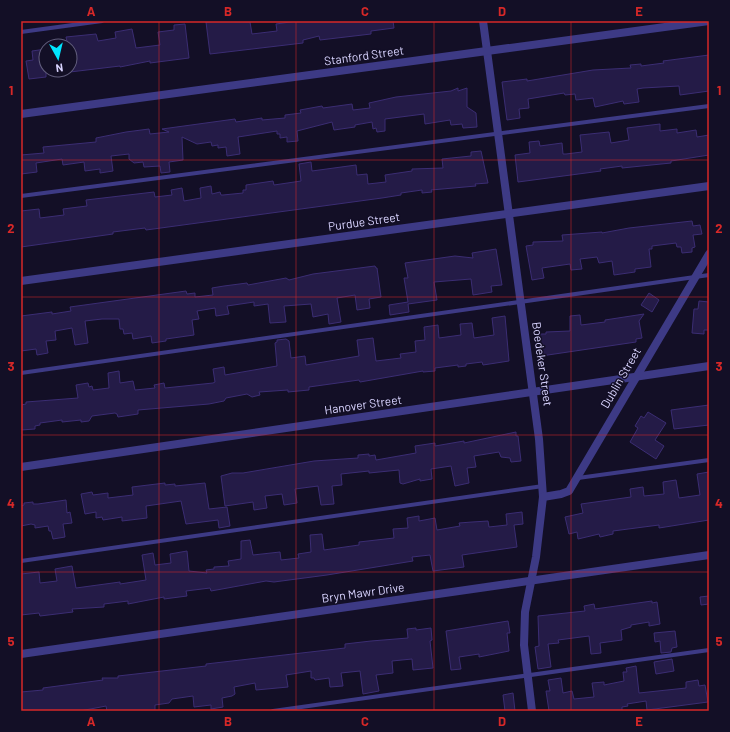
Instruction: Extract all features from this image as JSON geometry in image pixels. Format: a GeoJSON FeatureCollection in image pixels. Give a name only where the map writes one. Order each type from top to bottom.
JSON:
{"type":"FeatureCollection","features":[{"type":"Feature","properties":{"kind":"street","name":"Boedeker Street"},"geometry":{"type":"LineString","coordinates":[[483,21],[534,392],[543,486],[536,557],[530,581],[526,612],[524,645],[532,711]]}},
{"type":"Feature","properties":{"kind":"street","name":"Stanford Street"},"geometry":{"type":"LineString","coordinates":[[21,114],[709,21]]}},
{"type":"Feature","properties":{"kind":"street","name":"Purdue Street"},"geometry":{"type":"LineString","coordinates":[[21,280],[709,186]]}},
{"type":"Feature","properties":{"kind":"street","name":"Dublin Street"},"geometry":{"type":"LineString","coordinates":[[543,497],[569,491],[709,254]]}},
{"type":"Feature","properties":{"kind":"street","name":"Hanover Street"},"geometry":{"type":"LineString","coordinates":[[21,467],[709,366]]}},
{"type":"Feature","properties":{"kind":"street","name":"Bryn Mawr Drive"},"geometry":{"type":"LineString","coordinates":[[21,654],[709,555]]}},
{"type":"Feature","properties":{"kind":"lane"},"geometry":{"type":"LineString","coordinates":[[21,32],[102,21]]}},
{"type":"Feature","properties":{"kind":"lane"},"geometry":{"type":"LineString","coordinates":[[21,196],[709,106]]}},
{"type":"Feature","properties":{"kind":"lane"},"geometry":{"type":"LineString","coordinates":[[21,373],[709,275]]}},
{"type":"Feature","properties":{"kind":"lane"},"geometry":{"type":"LineString","coordinates":[[577,478],[709,460]]}},
{"type":"Feature","properties":{"kind":"lane"},"geometry":{"type":"LineString","coordinates":[[21,561],[543,486]]}},
{"type":"Feature","properties":{"kind":"lane"},"geometry":{"type":"LineString","coordinates":[[273,711],[527,674],[709,650]]}},
{"type":"Feature","properties":{"kind":"building"},"geometry":{"type":"Polygon","coordinates":[[[297,21],[393,21],[394,28],[371,31],[371,34],[320,40],[319,36],[303,40],[303,43],[210,54],[206,22],[250,22],[252,34],[277,31],[276,24],[297,21]]]}},
{"type":"Feature","properties":{"kind":"building"},"geometry":{"type":"Polygon","coordinates":[[[185,24],[189,58],[150,63],[150,61],[120,67],[78,71],[78,38],[66,37],[96,34],[98,41],[116,38],[115,32],[132,29],[136,48],[160,45],[158,32],[174,30],[174,25],[185,24]]]}},
{"type":"Feature","properties":{"kind":"building"},"geometry":{"type":"Polygon","coordinates":[[[38,50],[38,78],[29,79],[26,61],[33,60],[32,51],[38,50]]]}},
{"type":"Feature","properties":{"kind":"building"},"geometry":{"type":"Polygon","coordinates":[[[709,55],[709,91],[680,95],[679,86],[643,88],[637,89],[639,102],[624,104],[623,101],[595,107],[593,98],[576,100],[575,94],[565,95],[564,93],[528,99],[529,108],[519,109],[520,118],[507,120],[502,82],[527,79],[527,81],[593,70],[631,68],[630,65],[641,64],[641,66],[664,63],[663,61],[709,55]]]}},
{"type":"Feature","properties":{"kind":"building"},"geometry":{"type":"Polygon","coordinates":[[[458,88],[458,91],[467,88],[467,107],[476,113],[477,127],[463,128],[462,124],[451,125],[450,120],[425,124],[424,114],[385,119],[385,131],[377,132],[376,128],[373,129],[372,122],[355,125],[355,127],[334,130],[332,122],[297,131],[298,141],[287,142],[287,137],[280,138],[280,134],[277,134],[277,131],[238,137],[240,154],[227,156],[226,147],[218,148],[218,145],[212,146],[211,142],[197,144],[182,137],[183,160],[169,162],[170,172],[161,173],[160,166],[144,167],[143,162],[134,163],[129,159],[129,154],[111,156],[113,171],[100,173],[100,169],[85,171],[84,162],[63,165],[62,159],[36,163],[37,172],[21,174],[21,155],[44,153],[43,147],[96,142],[96,138],[149,129],[150,134],[169,132],[162,129],[235,119],[236,122],[262,118],[262,120],[285,118],[285,115],[301,113],[300,110],[322,106],[323,108],[352,104],[353,110],[370,108],[369,103],[396,97],[451,91],[458,88]]]}},
{"type":"Feature","properties":{"kind":"building"},"geometry":{"type":"Polygon","coordinates":[[[660,124],[660,131],[677,129],[677,133],[696,130],[697,137],[709,135],[709,155],[671,161],[671,163],[622,168],[622,166],[600,169],[601,171],[518,182],[515,155],[530,153],[529,142],[539,141],[540,146],[562,143],[563,154],[582,152],[580,135],[609,132],[611,143],[629,140],[627,128],[660,124]]]}},
{"type":"Feature","properties":{"kind":"building"},"geometry":{"type":"Polygon","coordinates":[[[481,151],[488,183],[475,184],[476,186],[431,190],[432,192],[422,193],[422,190],[382,198],[146,230],[145,228],[113,232],[113,234],[21,247],[21,211],[39,209],[40,218],[64,215],[63,209],[87,206],[86,200],[154,192],[155,197],[172,195],[171,190],[182,188],[184,201],[201,198],[200,188],[211,186],[212,194],[220,192],[221,195],[243,193],[243,190],[246,190],[246,185],[273,181],[274,185],[301,181],[299,164],[311,162],[312,171],[356,165],[357,175],[367,174],[368,184],[386,182],[385,175],[412,171],[412,169],[443,168],[442,159],[471,156],[471,152],[481,151]]]}},
{"type":"Feature","properties":{"kind":"building"},"geometry":{"type":"Polygon","coordinates":[[[692,221],[693,226],[700,225],[702,234],[693,235],[695,247],[692,248],[692,252],[682,253],[681,247],[677,247],[676,243],[652,246],[652,249],[649,249],[651,267],[635,269],[635,272],[614,275],[612,261],[599,263],[597,257],[580,259],[582,269],[571,270],[570,264],[542,268],[544,278],[532,280],[526,246],[533,245],[533,242],[563,241],[562,235],[602,233],[629,228],[692,221]]]}},
{"type":"Feature","properties":{"kind":"building"},"geometry":{"type":"Polygon","coordinates":[[[496,249],[502,285],[491,286],[492,292],[473,295],[471,279],[434,282],[437,300],[408,304],[409,312],[390,315],[389,305],[408,302],[404,278],[408,278],[405,263],[455,256],[473,258],[472,253],[496,249]]]}},
{"type":"Feature","properties":{"kind":"building"},"geometry":{"type":"Polygon","coordinates":[[[375,266],[377,268],[381,297],[369,299],[370,308],[357,310],[355,295],[337,298],[341,322],[329,324],[328,314],[313,317],[311,304],[284,306],[286,322],[270,323],[268,304],[254,306],[254,302],[227,306],[229,314],[216,316],[215,308],[197,311],[199,319],[192,320],[194,335],[166,339],[166,341],[152,343],[151,336],[133,339],[132,333],[124,334],[123,329],[120,329],[119,319],[102,319],[85,321],[88,343],[75,345],[72,328],[55,331],[56,340],[46,341],[48,353],[37,355],[36,349],[21,351],[21,316],[52,312],[52,314],[71,311],[70,307],[186,291],[187,294],[195,293],[195,297],[213,295],[212,288],[247,283],[248,285],[286,278],[289,280],[313,274],[375,266]]]}},
{"type":"Feature","properties":{"kind":"building"},"geometry":{"type":"Polygon","coordinates":[[[649,293],[659,300],[652,312],[641,305],[649,293]]]}},
{"type":"Feature","properties":{"kind":"building"},"geometry":{"type":"Polygon","coordinates":[[[699,301],[709,302],[709,330],[704,330],[704,334],[692,333],[694,309],[698,309],[699,301]]]}},
{"type":"Feature","properties":{"kind":"building"},"geometry":{"type":"Polygon","coordinates":[[[644,314],[639,321],[642,338],[636,339],[636,342],[541,356],[539,334],[546,334],[546,332],[570,331],[570,316],[580,315],[581,325],[644,314]]]}},
{"type":"Feature","properties":{"kind":"building"},"geometry":{"type":"Polygon","coordinates":[[[505,316],[509,361],[483,365],[482,362],[466,364],[466,366],[458,367],[458,365],[435,368],[435,371],[423,371],[360,382],[359,380],[309,387],[309,390],[259,392],[260,395],[252,397],[247,394],[226,398],[224,401],[209,404],[138,410],[138,414],[118,417],[115,413],[92,416],[89,421],[81,422],[81,420],[62,422],[62,420],[40,423],[40,425],[35,426],[35,429],[21,430],[21,405],[26,404],[26,402],[78,398],[76,385],[88,383],[89,387],[92,386],[93,390],[109,388],[108,373],[119,371],[120,383],[133,381],[135,390],[155,388],[154,385],[164,383],[165,388],[213,383],[215,382],[213,369],[224,367],[225,375],[277,366],[275,343],[277,340],[286,339],[289,341],[291,358],[305,356],[306,365],[359,356],[357,340],[373,338],[376,361],[401,358],[400,354],[416,352],[415,341],[425,340],[424,327],[438,325],[439,338],[461,335],[460,324],[472,323],[474,338],[494,335],[492,318],[505,316]]]}},
{"type":"Feature","properties":{"kind":"building"},"geometry":{"type":"Polygon","coordinates":[[[709,405],[709,425],[674,429],[671,410],[709,405]]]}},
{"type":"Feature","properties":{"kind":"building"},"geometry":{"type":"Polygon","coordinates":[[[648,412],[666,423],[655,440],[664,446],[656,459],[630,442],[638,428],[635,426],[641,416],[644,418],[648,412]]]}},
{"type":"Feature","properties":{"kind":"building"},"geometry":{"type":"Polygon","coordinates":[[[516,432],[516,436],[518,436],[521,461],[511,462],[510,458],[501,457],[499,452],[474,456],[476,467],[467,468],[469,483],[455,486],[451,466],[431,469],[432,479],[420,481],[420,479],[403,484],[400,483],[399,470],[369,473],[369,471],[341,474],[342,485],[332,486],[334,504],[321,505],[318,486],[295,489],[297,503],[284,505],[282,494],[265,496],[267,508],[254,510],[253,502],[225,506],[221,476],[232,473],[243,473],[314,461],[358,458],[358,455],[369,454],[369,456],[375,455],[376,460],[416,453],[415,446],[435,443],[435,446],[464,441],[464,443],[516,432]]]}},
{"type":"Feature","properties":{"kind":"building"},"geometry":{"type":"Polygon","coordinates":[[[709,472],[709,520],[659,528],[659,525],[613,531],[613,534],[600,537],[599,534],[578,539],[577,532],[569,534],[565,517],[583,513],[581,504],[631,497],[630,489],[643,487],[644,496],[664,494],[663,482],[676,480],[679,498],[700,495],[697,474],[709,472]]]}},
{"type":"Feature","properties":{"kind":"building"},"geometry":{"type":"Polygon","coordinates":[[[165,483],[165,485],[175,484],[175,486],[205,483],[209,509],[227,507],[230,526],[219,528],[218,520],[186,524],[181,501],[146,506],[147,518],[122,521],[122,517],[103,520],[102,517],[96,518],[96,512],[85,514],[81,494],[92,492],[93,495],[108,493],[108,498],[133,495],[132,487],[165,483]]]}},
{"type":"Feature","properties":{"kind":"building"},"geometry":{"type":"Polygon","coordinates":[[[66,500],[67,513],[70,512],[72,523],[63,524],[65,537],[53,539],[48,526],[35,528],[35,525],[31,524],[21,526],[21,506],[24,505],[24,503],[33,502],[33,504],[38,504],[66,500]]]}},
{"type":"Feature","properties":{"kind":"building"},"geometry":{"type":"Polygon","coordinates":[[[522,512],[523,524],[514,525],[517,547],[462,555],[464,567],[433,571],[430,555],[412,557],[413,561],[327,575],[274,582],[266,581],[211,591],[210,588],[186,591],[187,596],[164,599],[164,597],[128,604],[128,601],[104,604],[104,607],[72,609],[73,612],[40,616],[39,613],[21,615],[21,574],[39,572],[40,583],[57,581],[55,569],[72,566],[76,588],[120,582],[120,584],[146,580],[142,555],[153,553],[155,565],[171,563],[170,554],[187,551],[189,571],[207,573],[206,570],[214,569],[214,567],[229,566],[228,561],[241,559],[241,541],[250,540],[253,555],[280,552],[281,560],[299,558],[298,554],[311,552],[310,535],[322,534],[324,550],[359,545],[359,542],[394,538],[393,529],[408,528],[407,518],[419,516],[419,521],[435,518],[437,530],[460,526],[459,523],[472,522],[488,521],[489,527],[507,525],[506,514],[522,512]]]}},
{"type":"Feature","properties":{"kind":"building"},"geometry":{"type":"Polygon","coordinates":[[[709,596],[709,604],[701,605],[700,597],[709,596]]]}},
{"type":"Feature","properties":{"kind":"building"},"geometry":{"type":"Polygon","coordinates":[[[652,601],[652,603],[657,602],[660,624],[649,626],[649,622],[631,625],[631,627],[621,630],[622,640],[600,643],[601,653],[591,654],[589,636],[558,640],[559,643],[548,644],[551,667],[538,669],[535,647],[539,646],[538,616],[585,611],[584,606],[594,604],[595,609],[652,601]]]}},
{"type":"Feature","properties":{"kind":"building"},"geometry":{"type":"Polygon","coordinates":[[[508,621],[510,633],[507,633],[509,651],[479,657],[479,654],[459,657],[461,669],[451,670],[446,631],[508,621]]]}},
{"type":"Feature","properties":{"kind":"building"},"geometry":{"type":"Polygon","coordinates":[[[416,628],[416,630],[431,628],[432,640],[430,641],[433,668],[413,670],[412,659],[392,661],[393,673],[376,675],[379,691],[363,694],[360,671],[341,673],[343,686],[330,687],[329,678],[315,680],[314,678],[311,678],[311,671],[286,675],[288,687],[256,690],[255,683],[234,687],[235,694],[222,698],[223,707],[211,709],[211,705],[194,707],[193,696],[172,699],[169,703],[155,705],[155,711],[107,711],[106,706],[80,711],[21,711],[21,692],[43,690],[43,688],[103,680],[102,678],[118,678],[118,676],[206,666],[206,664],[345,648],[345,644],[408,638],[407,629],[416,628]]]}},
{"type":"Feature","properties":{"kind":"building"},"geometry":{"type":"Polygon","coordinates":[[[675,631],[677,647],[672,648],[671,652],[661,653],[660,641],[655,642],[654,633],[675,631]]]}},
{"type":"Feature","properties":{"kind":"building"},"geometry":{"type":"Polygon","coordinates":[[[672,659],[674,671],[656,674],[654,662],[672,659]]]}},
{"type":"Feature","properties":{"kind":"building"},"geometry":{"type":"Polygon","coordinates":[[[636,666],[639,693],[686,688],[686,682],[698,680],[699,686],[705,685],[708,702],[647,710],[646,701],[627,704],[628,706],[622,707],[622,711],[549,711],[546,691],[550,691],[548,680],[561,678],[563,693],[572,691],[574,699],[594,697],[592,683],[604,682],[604,685],[624,681],[623,672],[627,672],[626,668],[636,666]]]}},
{"type":"Feature","properties":{"kind":"building"},"geometry":{"type":"Polygon","coordinates":[[[513,693],[515,711],[505,711],[503,695],[513,693]]]}}]}
